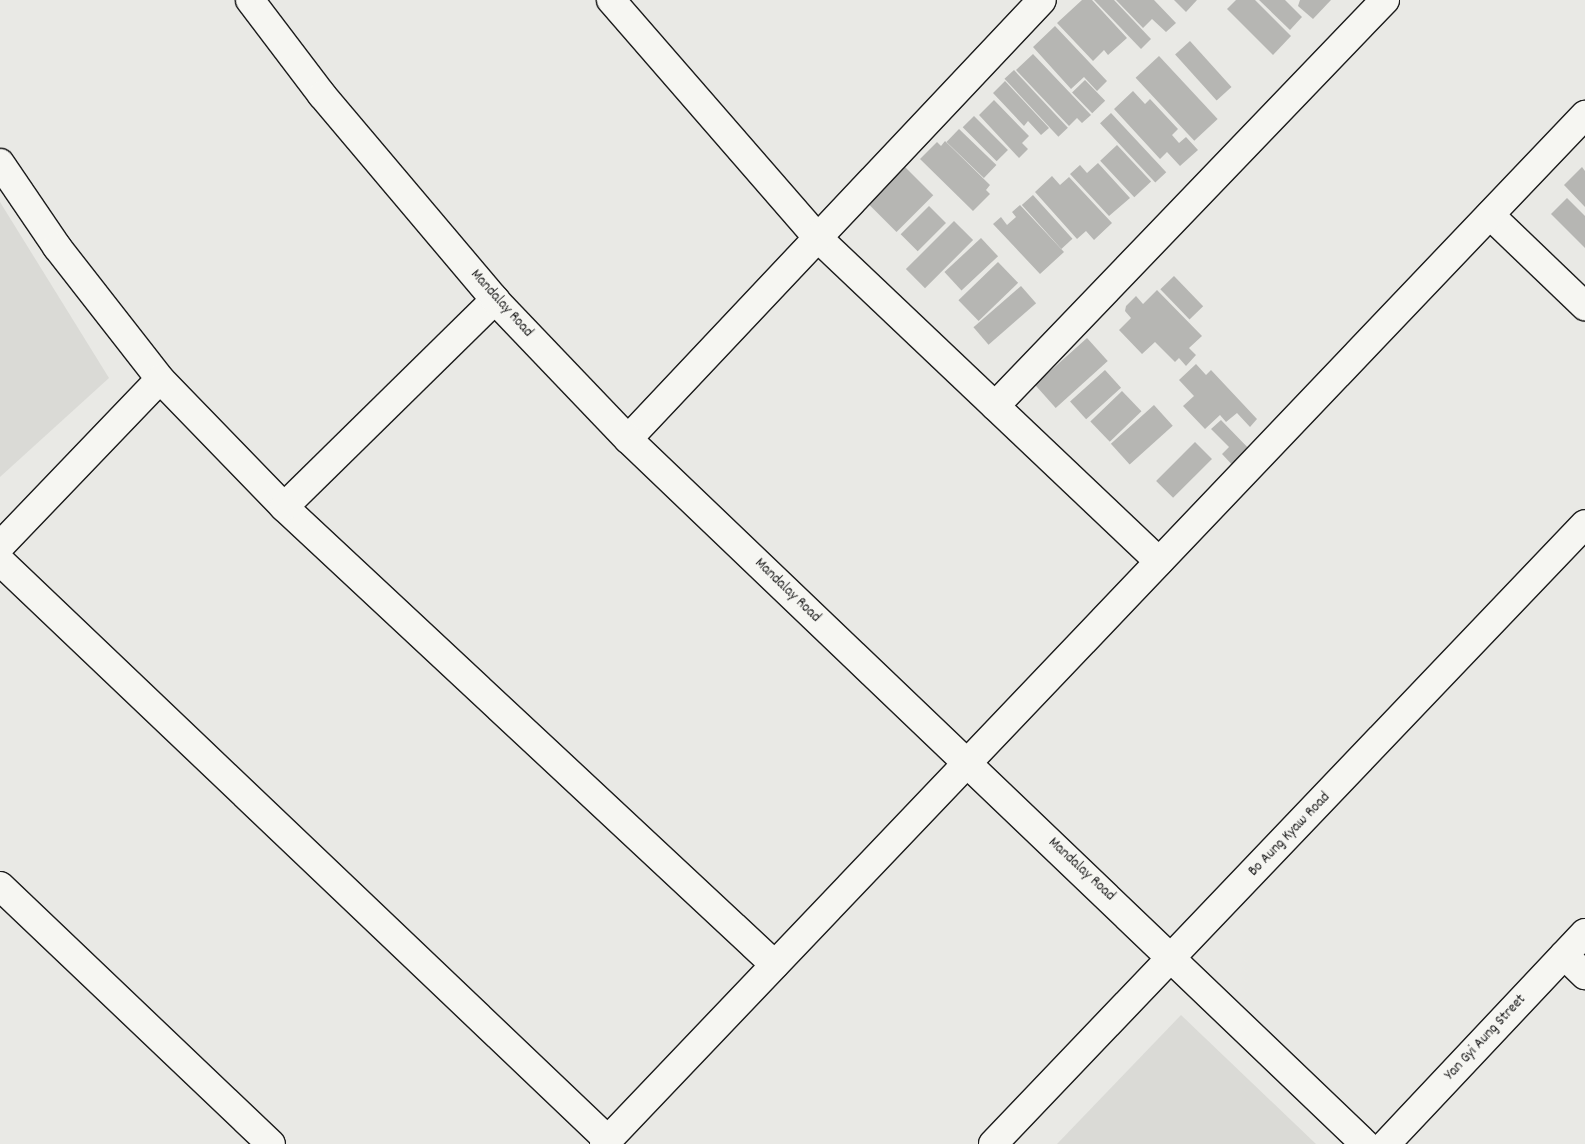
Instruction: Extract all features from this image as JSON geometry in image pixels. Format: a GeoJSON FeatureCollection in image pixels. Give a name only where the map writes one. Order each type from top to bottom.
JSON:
{"type":"FeatureCollection","features":[{"type":"Feature","properties":{"kind":"street","name":"Mandalay Road"},"geometry":{"type":"LineString","coordinates":[[250,0],[322,96],[495,300],[628,439],[1173,958],[1365,1144]]}},
{"type":"Feature","properties":{"kind":"street"},"geometry":{"type":"LineString","coordinates":[[611,0],[818,238],[1159,562]]}},
{"type":"Feature","properties":{"kind":"street"},"geometry":{"type":"LineString","coordinates":[[628,439],[1042,0]]}},
{"type":"Feature","properties":{"kind":"street"},"geometry":{"type":"LineString","coordinates":[[995,406],[1385,0]]}},
{"type":"Feature","properties":{"kind":"street"},"geometry":{"type":"LineString","coordinates":[[0,561],[606,1142],[1585,115]]}},
{"type":"Feature","properties":{"kind":"street"},"geometry":{"type":"LineString","coordinates":[[0,164],[57,247],[160,379],[284,507],[775,965]]}},
{"type":"Feature","properties":{"kind":"street"},"geometry":{"type":"LineString","coordinates":[[1490,215],[1585,306]]}},
{"type":"Feature","properties":{"kind":"street"},"geometry":{"type":"LineString","coordinates":[[284,507],[495,300]]}},
{"type":"Feature","properties":{"kind":"street"},"geometry":{"type":"LineString","coordinates":[[0,546],[160,379]]}},
{"type":"Feature","properties":{"kind":"street","name":"Bo Aung Kyaw Road"},"geometry":{"type":"LineString","coordinates":[[993,1144],[1173,958],[1585,524]]}},
{"type":"Feature","properties":{"kind":"street"},"geometry":{"type":"LineString","coordinates":[[0,886],[271,1144]]}},
{"type":"Feature","properties":{"kind":"street","name":"Yan Gyi Aung Street"},"geometry":{"type":"LineString","coordinates":[[1386,1144],[1585,932]]}},
{"type":"Feature","properties":{"kind":"street"},"geometry":{"type":"LineString","coordinates":[[1564,955],[1585,975]]}},
{"type":"Feature","properties":{"kind":"shaded area"},"geometry":{"type":"Polygon","coordinates":[[[0,202],[109,378],[0,477],[0,202]]]}},
{"type":"Feature","properties":{"kind":"shaded area"},"geometry":{"type":"Polygon","coordinates":[[[1181,1015],[1316,1144],[1057,1144],[1181,1015]]]}},
{"type":"Feature","properties":{"kind":"building"},"geometry":{"type":"Polygon","coordinates":[[[1082,0],[1092,0],[1127,38],[1108,55],[1104,50],[1093,61],[1057,23],[1082,0]]]}},
{"type":"Feature","properties":{"kind":"building"},"geometry":{"type":"Polygon","coordinates":[[[1094,0],[1114,0],[1151,39],[1141,49],[1094,0]]]}},
{"type":"Feature","properties":{"kind":"building"},"geometry":{"type":"Polygon","coordinates":[[[1116,0],[1154,0],[1176,23],[1166,32],[1152,19],[1143,28],[1116,0]]]}},
{"type":"Feature","properties":{"kind":"building"},"geometry":{"type":"Polygon","coordinates":[[[1174,0],[1197,0],[1186,12],[1174,0]]]}},
{"type":"Feature","properties":{"kind":"building"},"geometry":{"type":"Polygon","coordinates":[[[1236,0],[1255,0],[1291,36],[1273,55],[1227,9],[1236,0]]]}},
{"type":"Feature","properties":{"kind":"building"},"geometry":{"type":"Polygon","coordinates":[[[1259,0],[1285,0],[1302,17],[1290,30],[1259,0]]]}},
{"type":"Feature","properties":{"kind":"building"},"geometry":{"type":"Polygon","coordinates":[[[1300,0],[1331,0],[1313,19],[1298,6],[1300,0]]]}},
{"type":"Feature","properties":{"kind":"building"},"geometry":{"type":"Polygon","coordinates":[[[1055,26],[1107,81],[1097,91],[1084,77],[1071,89],[1033,47],[1055,26]]]}},
{"type":"Feature","properties":{"kind":"building"},"geometry":{"type":"Polygon","coordinates":[[[1190,41],[1231,87],[1217,100],[1175,54],[1190,41]]]}},
{"type":"Feature","properties":{"kind":"building"},"geometry":{"type":"Polygon","coordinates":[[[1033,54],[1091,115],[1082,123],[1077,118],[1069,126],[1016,70],[1033,54]]]}},
{"type":"Feature","properties":{"kind":"building"},"geometry":{"type":"Polygon","coordinates":[[[1159,56],[1218,119],[1194,141],[1136,78],[1159,56]]]}},
{"type":"Feature","properties":{"kind":"building"},"geometry":{"type":"Polygon","coordinates":[[[1014,70],[1068,128],[1058,137],[1004,79],[1014,70]]]}},
{"type":"Feature","properties":{"kind":"building"},"geometry":{"type":"Polygon","coordinates":[[[1085,80],[1105,101],[1092,113],[1072,93],[1085,80]]]}},
{"type":"Feature","properties":{"kind":"building"},"geometry":{"type":"Polygon","coordinates":[[[1005,81],[1049,128],[1041,135],[1028,121],[1024,126],[993,93],[1005,81]]]}},
{"type":"Feature","properties":{"kind":"building"},"geometry":{"type":"Polygon","coordinates":[[[1133,91],[1145,104],[1150,99],[1178,129],[1172,135],[1179,143],[1186,137],[1198,150],[1180,166],[1167,152],[1160,159],[1114,109],[1133,91]]]}},
{"type":"Feature","properties":{"kind":"building"},"geometry":{"type":"Polygon","coordinates":[[[994,100],[1029,136],[1022,143],[1028,149],[1019,158],[979,115],[994,100]]]}},
{"type":"Feature","properties":{"kind":"building"},"geometry":{"type":"Polygon","coordinates":[[[1111,113],[1166,172],[1155,182],[1100,123],[1111,113]]]}},
{"type":"Feature","properties":{"kind":"building"},"geometry":{"type":"Polygon","coordinates":[[[974,116],[1008,150],[997,161],[963,127],[974,116]]]}},
{"type":"Feature","properties":{"kind":"building"},"geometry":{"type":"Polygon","coordinates":[[[959,129],[996,165],[984,178],[946,142],[959,129]]]}},
{"type":"Feature","properties":{"kind":"building"},"geometry":{"type":"Polygon","coordinates":[[[945,141],[990,185],[986,190],[990,194],[973,211],[920,159],[937,142],[941,146],[945,141]]]}},
{"type":"Feature","properties":{"kind":"building"},"geometry":{"type":"Polygon","coordinates":[[[1117,145],[1151,182],[1134,197],[1100,161],[1117,145]]]}},
{"type":"Feature","properties":{"kind":"building"},"geometry":{"type":"Polygon","coordinates":[[[1098,163],[1130,198],[1109,216],[1070,174],[1080,165],[1087,173],[1098,163]]]}},
{"type":"Feature","properties":{"kind":"building"},"geometry":{"type":"Polygon","coordinates":[[[905,167],[933,195],[897,232],[868,204],[905,167]]]}},
{"type":"Feature","properties":{"kind":"building"},"geometry":{"type":"Polygon","coordinates":[[[1582,167],[1585,171],[1585,207],[1564,185],[1582,167]]]}},
{"type":"Feature","properties":{"kind":"building"},"geometry":{"type":"Polygon","coordinates":[[[1052,176],[1060,185],[1069,177],[1112,223],[1094,240],[1086,231],[1077,239],[1035,192],[1052,176]]]}},
{"type":"Feature","properties":{"kind":"building"},"geometry":{"type":"Polygon","coordinates":[[[1033,195],[1072,239],[1061,249],[1022,205],[1033,195]]]}},
{"type":"Feature","properties":{"kind":"building"},"geometry":{"type":"Polygon","coordinates":[[[1567,198],[1585,216],[1585,248],[1551,214],[1567,198]]]}},
{"type":"Feature","properties":{"kind":"building"},"geometry":{"type":"Polygon","coordinates":[[[1020,205],[1064,252],[1040,274],[993,224],[1001,217],[1007,225],[1016,217],[1012,212],[1020,205]]]}},
{"type":"Feature","properties":{"kind":"building"},"geometry":{"type":"Polygon","coordinates":[[[929,206],[946,223],[918,251],[901,234],[929,206]]]}},
{"type":"Feature","properties":{"kind":"building"},"geometry":{"type":"Polygon","coordinates":[[[954,221],[973,240],[925,288],[906,269],[954,221]]]}},
{"type":"Feature","properties":{"kind":"building"},"geometry":{"type":"Polygon","coordinates":[[[981,238],[998,256],[961,290],[944,272],[981,238]]]}},
{"type":"Feature","properties":{"kind":"building"},"geometry":{"type":"Polygon","coordinates":[[[998,262],[1018,283],[979,321],[958,300],[998,262]]]}},
{"type":"Feature","properties":{"kind":"building"},"geometry":{"type":"Polygon","coordinates":[[[1174,276],[1203,306],[1190,319],[1160,289],[1174,276]]]}},
{"type":"Feature","properties":{"kind":"building"},"geometry":{"type":"Polygon","coordinates":[[[1021,286],[1036,303],[989,345],[973,327],[1021,286]]]}},
{"type":"Feature","properties":{"kind":"building"},"geometry":{"type":"Polygon","coordinates":[[[1157,290],[1202,336],[1189,348],[1196,355],[1186,366],[1179,358],[1175,362],[1155,342],[1142,354],[1119,330],[1131,318],[1125,311],[1126,306],[1136,296],[1143,304],[1157,290]]]}},
{"type":"Feature","properties":{"kind":"building"},"geometry":{"type":"Polygon","coordinates":[[[1087,338],[1108,361],[1056,408],[1035,385],[1087,338]]]}},
{"type":"Feature","properties":{"kind":"building"},"geometry":{"type":"Polygon","coordinates":[[[1196,364],[1206,375],[1211,370],[1257,419],[1250,427],[1237,413],[1226,422],[1220,415],[1205,429],[1183,406],[1194,396],[1179,380],[1196,364]]]}},
{"type":"Feature","properties":{"kind":"building"},"geometry":{"type":"Polygon","coordinates":[[[1105,370],[1121,388],[1086,419],[1070,401],[1105,370]]]}},
{"type":"Feature","properties":{"kind":"building"},"geometry":{"type":"Polygon","coordinates":[[[1122,391],[1141,411],[1110,442],[1090,422],[1122,391]]]}},
{"type":"Feature","properties":{"kind":"building"},"geometry":{"type":"Polygon","coordinates":[[[1154,405],[1173,426],[1130,465],[1111,444],[1154,405]]]}},
{"type":"Feature","properties":{"kind":"building"},"geometry":{"type":"Polygon","coordinates":[[[1221,420],[1255,455],[1238,471],[1222,454],[1229,447],[1211,429],[1221,420]]]}},
{"type":"Feature","properties":{"kind":"building"},"geometry":{"type":"Polygon","coordinates":[[[1195,442],[1212,459],[1173,498],[1156,481],[1195,442]]]}}]}
